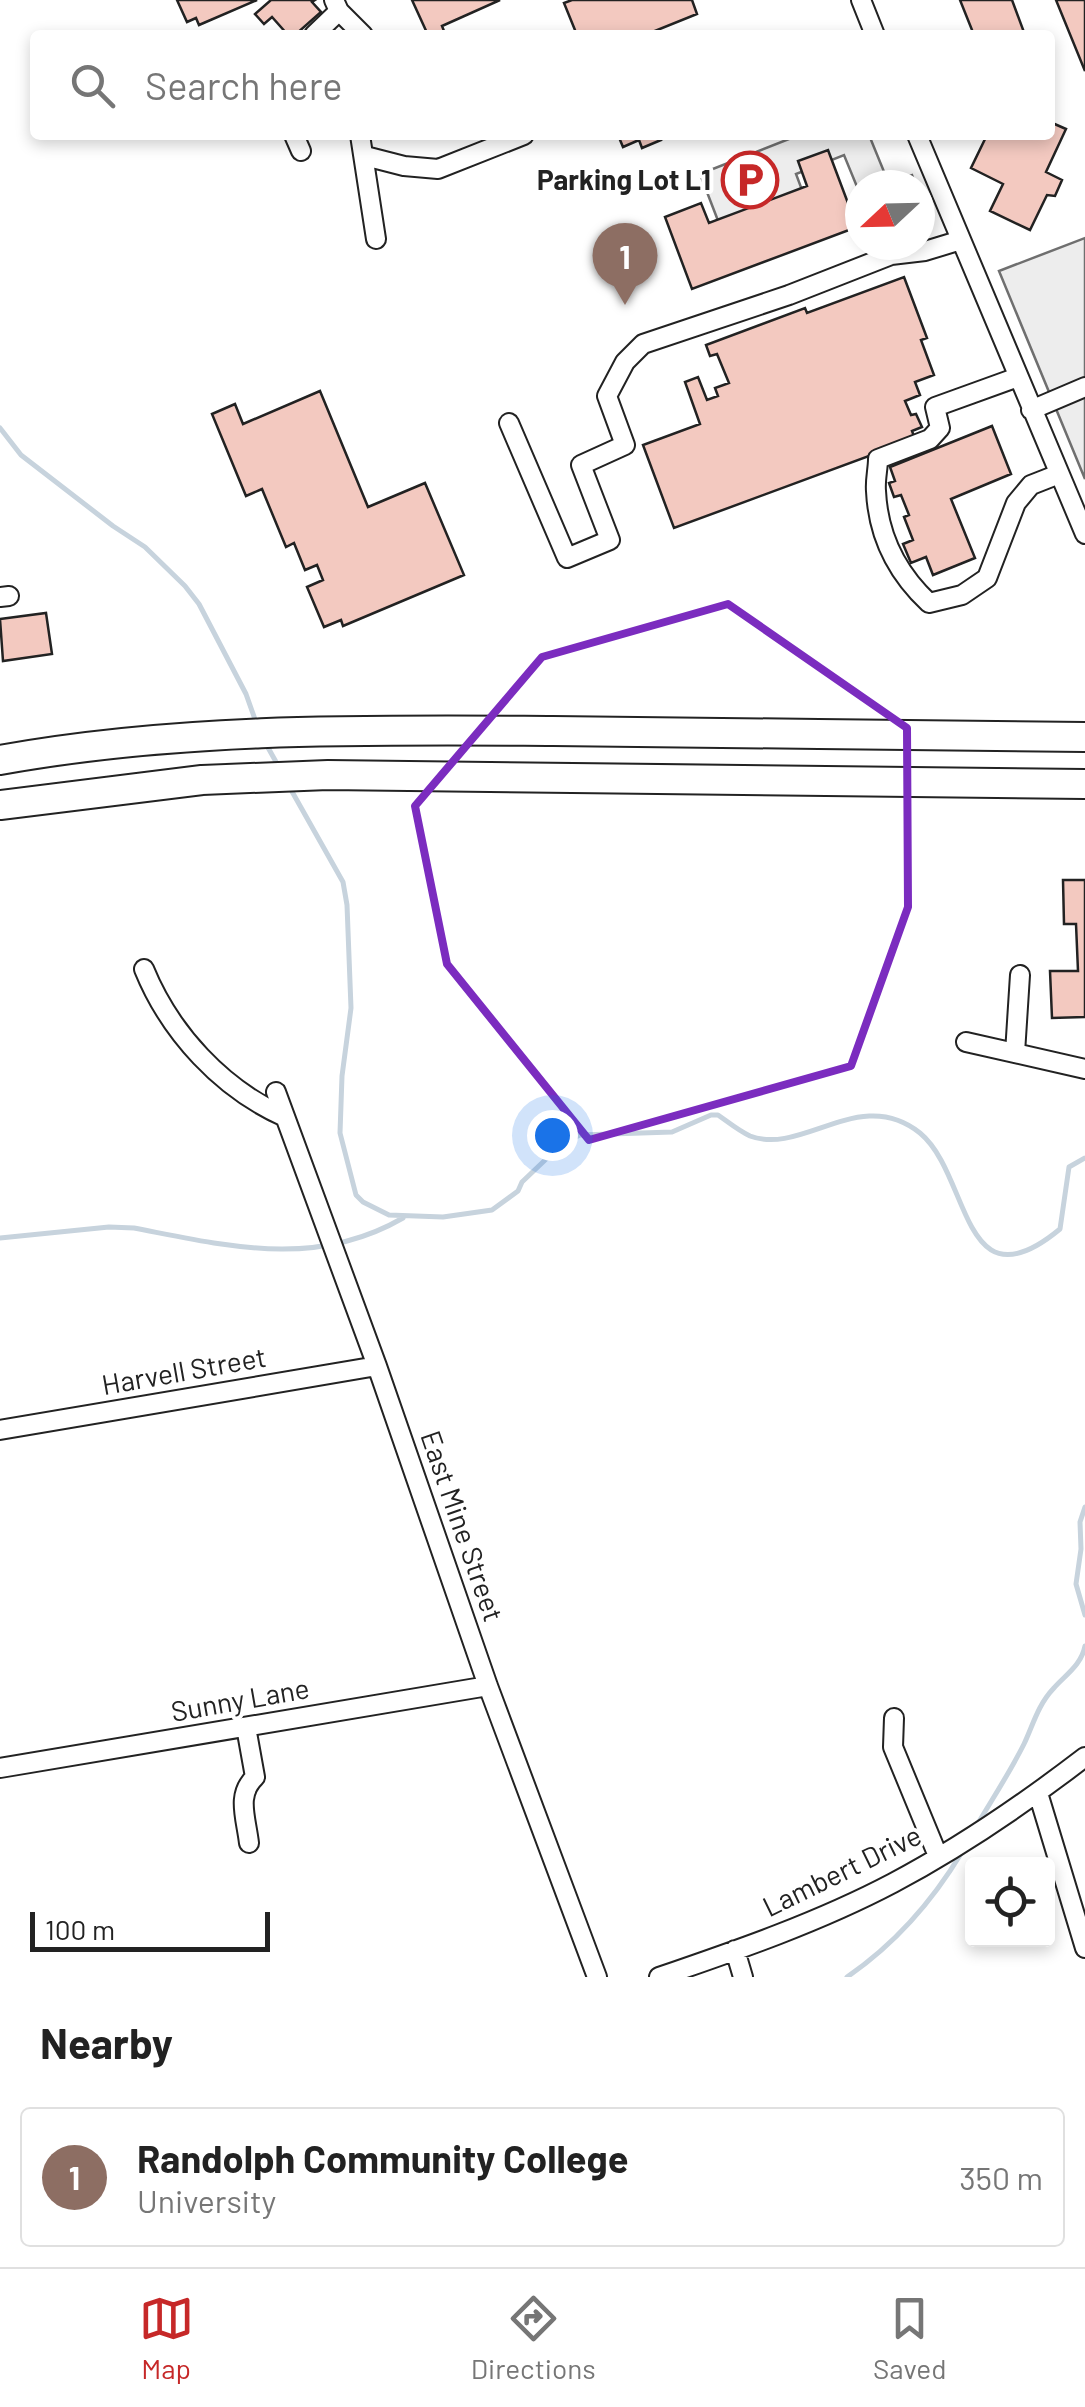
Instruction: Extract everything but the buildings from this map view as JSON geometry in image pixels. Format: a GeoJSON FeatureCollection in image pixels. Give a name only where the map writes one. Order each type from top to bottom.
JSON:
{"type":"FeatureCollection","features":[{"type":"Feature","properties":{"kind":"highway"},"geometry":{"type":"LineString","coordinates":[[0,760],[203,734],[412,730],[1085,737]]}},
{"type":"Feature","properties":{"kind":"highway"},"geometry":{"type":"LineString","coordinates":[[0,805],[202,780],[328,775],[1085,784]]}},
{"type":"Feature","properties":{"kind":"street"},"geometry":{"type":"LineString","coordinates":[[861,0],[873,30]]}},
{"type":"Feature","properties":{"kind":"street"},"geometry":{"type":"LineString","coordinates":[[318,30],[337,6],[359,30]]}},
{"type":"Feature","properties":{"kind":"street"},"geometry":{"type":"LineString","coordinates":[[361,140],[376,239]]}},
{"type":"Feature","properties":{"kind":"street"},"geometry":{"type":"LineString","coordinates":[[365,156],[404,166],[438,168],[511,140]]}},
{"type":"Feature","properties":{"kind":"street"},"geometry":{"type":"LineString","coordinates":[[919,140],[1085,534]]}},
{"type":"Feature","properties":{"kind":"street"},"geometry":{"type":"LineString","coordinates":[[509,423],[567,558],[610,540],[581,465],[625,445],[607,396],[625,362],[643,344],[892,255],[925,252],[961,240]]}},
{"type":"Feature","properties":{"kind":"street"},"geometry":{"type":"LineString","coordinates":[[1018,377],[935,408],[940,428],[930,438],[878,459],[876,489],[881,530],[899,569],[930,603],[962,594],[987,578],[1016,503],[1031,485],[1059,474]]}},
{"type":"Feature","properties":{"kind":"street"},"geometry":{"type":"LineString","coordinates":[[1031,410],[1085,387]]}},
{"type":"Feature","properties":{"kind":"street"},"geometry":{"type":"LineString","coordinates":[[144,969],[167,1016],[208,1064],[253,1103],[285,1116]]}},
{"type":"Feature","properties":{"kind":"street"},"geometry":{"type":"LineString","coordinates":[[1015,1053],[1020,975]]}},
{"type":"Feature","properties":{"kind":"street"},"geometry":{"type":"LineString","coordinates":[[966,1042],[1085,1068]]}},
{"type":"Feature","properties":{"kind":"street","name":"East Mine Street"},"geometry":{"type":"LineString","coordinates":[[276,1092],[377,1366],[488,1686],[597,1977]]}},
{"type":"Feature","properties":{"kind":"street","name":"Harvell Street"},"geometry":{"type":"LineString","coordinates":[[0,1430],[377,1366]]}},
{"type":"Feature","properties":{"kind":"street","name":"Sunny Lane"},"geometry":{"type":"LineString","coordinates":[[0,1768],[488,1686]]}},
{"type":"Feature","properties":{"kind":"street"},"geometry":{"type":"LineString","coordinates":[[894,1718],[896,1758],[938,1856]]}},
{"type":"Feature","properties":{"kind":"street"},"geometry":{"type":"LineString","coordinates":[[246,1727],[255,1777],[245,1785],[243,1794],[248,1843]]}},
{"type":"Feature","properties":{"kind":"street","name":"Lambert Drive"},"geometry":{"type":"LineString","coordinates":[[659,1977],[735,1950],[892,1884],[1038,1793],[1085,1757]]}},
{"type":"Feature","properties":{"kind":"street"},"geometry":{"type":"LineString","coordinates":[[1038,1793],[1085,1948]]}},
{"type":"Feature","properties":{"kind":"street"},"geometry":{"type":"LineString","coordinates":[[735,1950],[743,1977]]}},
{"type":"Feature","properties":{"kind":"highlighted area"},"geometry":{"type":"Polygon","coordinates":[[[728,604],[907,728],[908,907],[851,1066],[589,1140],[447,964],[415,806],[542,657],[728,604]]]}},
{"type":"Feature","properties":{"kind":"shaded area","name":"Parking Lot L1"},"geometry":{"type":"Polygon","coordinates":[[[786,140],[871,140],[883,170],[850,170],[844,155],[796,174],[805,198],[722,231],[700,174],[786,140]]]}},
{"type":"Feature","properties":{"kind":"shaded area"},"geometry":{"type":"Polygon","coordinates":[[[1085,238],[1085,479],[999,271],[1085,238]]]}},
{"type":"Feature","properties":{"kind":"waterway"},"geometry":{"type":"LineString","coordinates":[[0,428],[21,455],[145,547],[185,586],[199,604],[246,694],[257,725]]}},
{"type":"Feature","properties":{"kind":"waterway"},"geometry":{"type":"LineString","coordinates":[[266,744],[280,769]]}},
{"type":"Feature","properties":{"kind":"waterway"},"geometry":{"type":"LineString","coordinates":[[290,788],[343,882],[351,1008],[342,1076],[340,1133],[356,1195],[389,1215],[443,1217],[492,1210],[518,1191],[522,1182],[563,1143],[580,1135],[672,1132],[718,1115],[750,1136],[770,1140],[876,1116],[898,1120],[920,1133],[937,1153],[972,1227],[986,1246],[1004,1254],[1028,1250],[1060,1229],[1069,1167],[1085,1158]]}},
{"type":"Feature","properties":{"kind":"waterway"},"geometry":{"type":"LineString","coordinates":[[0,1238],[109,1227],[237,1246],[304,1248],[337,1244],[403,1218]]}},
{"type":"Feature","properties":{"kind":"waterway"},"geometry":{"type":"LineString","coordinates":[[1085,1507],[1080,1522],[1076,1584],[1085,1615]]}},
{"type":"Feature","properties":{"kind":"waterway"},"geometry":{"type":"LineString","coordinates":[[977,1825],[1019,1754],[1043,1702],[1076,1665],[1085,1646]]}},
{"type":"Feature","properties":{"kind":"waterway"},"geometry":{"type":"LineString","coordinates":[[847,1977],[911,1921],[962,1852]]}},
{"type":"Feature","properties":{"kind":"place","name":"Parking Lot L1"},"geometry":{"type":"Point","coordinates":[750,180]}},
{"type":"Feature","properties":{"kind":"place","name":"Randolph Community College"},"geometry":{"type":"Point","coordinates":[625,305]}}]}
